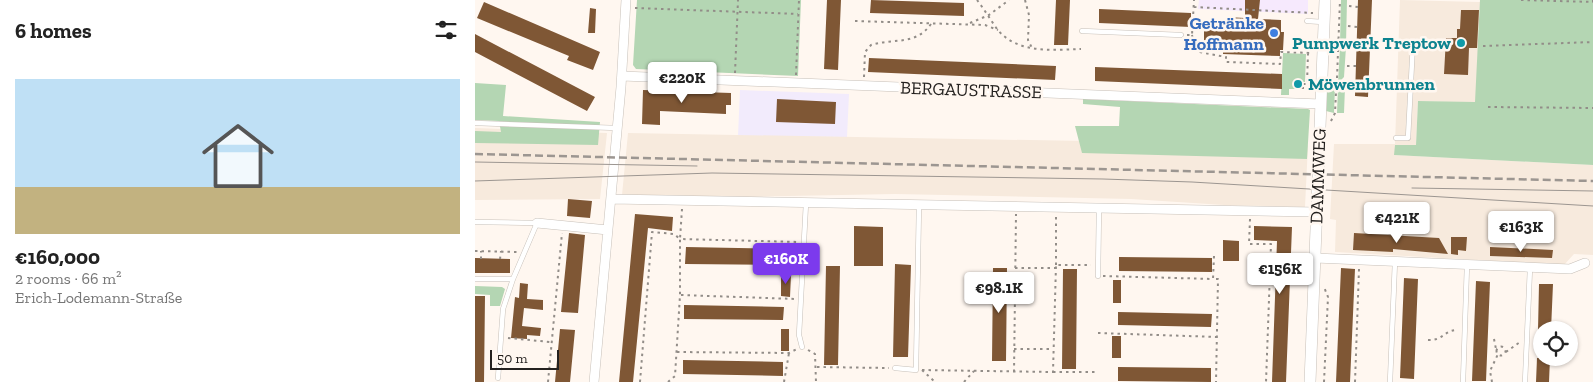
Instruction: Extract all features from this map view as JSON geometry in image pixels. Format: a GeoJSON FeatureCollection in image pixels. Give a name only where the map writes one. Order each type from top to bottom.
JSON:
{"type":"FeatureCollection","features":[{"type":"Feature","properties":{"kind":"street"},"geometry":{"type":"LineString","coordinates":[[594,382],[622,76],[626,0]]}},
{"type":"Feature","properties":{"kind":"street","name":"DAMMWEG"},"geometry":{"type":"LineString","coordinates":[[1310,382],[1321,104],[1317,86],[1325,22],[1325,0]]}},
{"type":"Feature","properties":{"kind":"street","name":"BERGAUSTRASSE"},"geometry":{"type":"LineString","coordinates":[[622,76],[1321,104]]}},
{"type":"Feature","properties":{"kind":"street"},"geometry":{"type":"LineString","coordinates":[[611,199],[1317,212]]}},
{"type":"Feature","properties":{"kind":"street"},"geometry":{"type":"LineString","coordinates":[[537,223],[608,230]]}},
{"type":"Feature","properties":{"kind":"street"},"geometry":{"type":"LineString","coordinates":[[1315,258],[1570,268],[1585,263]]}},
{"type":"Feature","properties":{"kind":"lane"},"geometry":{"type":"LineString","coordinates":[[1307,21],[1325,22]]}},
{"type":"Feature","properties":{"kind":"lane"},"geometry":{"type":"LineString","coordinates":[[1082,31],[1181,35]]}},
{"type":"Feature","properties":{"kind":"lane"},"geometry":{"type":"LineString","coordinates":[[1396,138],[1407,138],[1413,43]]}},
{"type":"Feature","properties":{"kind":"lane"},"geometry":{"type":"LineString","coordinates":[[1317,86],[1346,86]]}},
{"type":"Feature","properties":{"kind":"lane"},"geometry":{"type":"LineString","coordinates":[[475,123],[617,128]]}},
{"type":"Feature","properties":{"kind":"lane"},"geometry":{"type":"LineString","coordinates":[[802,347],[799,335],[806,203]]}},
{"type":"Feature","properties":{"kind":"lane"},"geometry":{"type":"LineString","coordinates":[[895,368],[916,370],[919,205]]}},
{"type":"Feature","properties":{"kind":"lane"},"geometry":{"type":"LineString","coordinates":[[1098,276],[1099,208]]}},
{"type":"Feature","properties":{"kind":"lane"},"geometry":{"type":"LineString","coordinates":[[475,222],[537,223],[513,279],[503,309],[498,378]]}},
{"type":"Feature","properties":{"kind":"lane"},"geometry":{"type":"LineString","coordinates":[[1390,382],[1395,261]]}},
{"type":"Feature","properties":{"kind":"lane"},"geometry":{"type":"LineString","coordinates":[[1463,382],[1467,265]]}},
{"type":"Feature","properties":{"kind":"lane"},"geometry":{"type":"LineString","coordinates":[[1525,382],[1530,266]]}},
{"type":"Feature","properties":{"kind":"lane"},"geometry":{"type":"LineString","coordinates":[[475,279],[513,279]]}},
{"type":"Feature","properties":{"kind":"path"},"geometry":{"type":"LineString","coordinates":[[734,81],[738,0]]}},
{"type":"Feature","properties":{"kind":"path"},"geometry":{"type":"LineString","coordinates":[[795,83],[799,0]]}},
{"type":"Feature","properties":{"kind":"path"},"geometry":{"type":"LineString","coordinates":[[977,0],[998,30]]}},
{"type":"Feature","properties":{"kind":"path"},"geometry":{"type":"LineString","coordinates":[[968,24],[989,15],[1009,0]]}},
{"type":"Feature","properties":{"kind":"path"},"geometry":{"type":"LineString","coordinates":[[1025,0],[1029,15],[1028,40],[1032,48]]}},
{"type":"Feature","properties":{"kind":"path"},"geometry":{"type":"LineString","coordinates":[[1194,0],[1192,35],[1193,45],[1199,52],[1226,57],[1226,62],[1281,64],[1281,52],[1313,53]]}},
{"type":"Feature","properties":{"kind":"path"},"geometry":{"type":"LineString","coordinates":[[1332,118],[1335,113],[1337,85],[1340,0]]}},
{"type":"Feature","properties":{"kind":"path"},"geometry":{"type":"LineString","coordinates":[[1521,0],[1593,2],[1593,0]]}},
{"type":"Feature","properties":{"kind":"path"},"geometry":{"type":"LineString","coordinates":[[1349,6],[1358,7]]}},
{"type":"Feature","properties":{"kind":"path"},"geometry":{"type":"LineString","coordinates":[[1193,7],[1313,13]]}},
{"type":"Feature","properties":{"kind":"path"},"geometry":{"type":"LineString","coordinates":[[635,8],[799,14]]}},
{"type":"Feature","properties":{"kind":"path"},"geometry":{"type":"LineString","coordinates":[[855,21],[985,25],[998,30],[1020,45],[1032,48],[1081,49]]}},
{"type":"Feature","properties":{"kind":"path"},"geometry":{"type":"LineString","coordinates":[[864,86],[867,48],[877,43],[906,40],[927,30],[931,24]]}},
{"type":"Feature","properties":{"kind":"path"},"geometry":{"type":"LineString","coordinates":[[1348,26],[1357,26]]}},
{"type":"Feature","properties":{"kind":"path"},"geometry":{"type":"LineString","coordinates":[[1181,35],[1192,35]]}},
{"type":"Feature","properties":{"kind":"path"},"geometry":{"type":"LineString","coordinates":[[1483,46],[1593,42]]}},
{"type":"Feature","properties":{"kind":"path"},"geometry":{"type":"LineString","coordinates":[[1328,45],[1357,46]]}},
{"type":"Feature","properties":{"kind":"path"},"geometry":{"type":"LineString","coordinates":[[1308,53],[1307,84],[1299,84],[1299,88],[1317,86]]}},
{"type":"Feature","properties":{"kind":"path"},"geometry":{"type":"LineString","coordinates":[[1347,66],[1356,66]]}},
{"type":"Feature","properties":{"kind":"path"},"geometry":{"type":"LineString","coordinates":[[1307,72],[1311,73]]}},
{"type":"Feature","properties":{"kind":"path"},"geometry":{"type":"LineString","coordinates":[[1488,108],[1593,108]]}},
{"type":"Feature","properties":{"kind":"path"},"geometry":{"type":"LineString","coordinates":[[668,382],[675,376],[677,352],[683,200]]}},
{"type":"Feature","properties":{"kind":"path"},"geometry":{"type":"LineString","coordinates":[[1014,372],[1017,207]]}},
{"type":"Feature","properties":{"kind":"path"},"geometry":{"type":"LineString","coordinates":[[1053,372],[1056,207]]}},
{"type":"Feature","properties":{"kind":"path"},"geometry":{"type":"LineString","coordinates":[[1250,211],[1249,244],[1271,244],[1266,382]]}},
{"type":"Feature","properties":{"kind":"path"},"geometry":{"type":"LineString","coordinates":[[548,382],[563,226]]}},
{"type":"Feature","properties":{"kind":"path"},"geometry":{"type":"LineString","coordinates":[[640,382],[652,232],[674,234],[680,238],[803,242]]}},
{"type":"Feature","properties":{"kind":"path"},"geometry":{"type":"LineString","coordinates":[[475,251],[524,252]]}},
{"type":"Feature","properties":{"kind":"path"},"geometry":{"type":"LineString","coordinates":[[481,251],[481,259]]}},
{"type":"Feature","properties":{"kind":"path"},"geometry":{"type":"LineString","coordinates":[[501,251],[501,259]]}},
{"type":"Feature","properties":{"kind":"path"},"geometry":{"type":"LineString","coordinates":[[1213,279],[1214,256]]}},
{"type":"Feature","properties":{"kind":"path"},"geometry":{"type":"LineString","coordinates":[[1355,382],[1359,260]]}},
{"type":"Feature","properties":{"kind":"path"},"geometry":{"type":"LineString","coordinates":[[1015,268],[1098,265]]}},
{"type":"Feature","properties":{"kind":"path"},"geometry":{"type":"LineString","coordinates":[[1098,276],[1218,279],[1216,382]]}},
{"type":"Feature","properties":{"kind":"path"},"geometry":{"type":"LineString","coordinates":[[1322,281],[1328,297],[1324,382]]}},
{"type":"Feature","properties":{"kind":"path"},"geometry":{"type":"LineString","coordinates":[[680,295],[801,299]]}},
{"type":"Feature","properties":{"kind":"path"},"geometry":{"type":"LineString","coordinates":[[1428,340],[1440,339],[1449,331],[1465,330]]}},
{"type":"Feature","properties":{"kind":"path"},"geometry":{"type":"LineString","coordinates":[[1097,333],[1217,336]]}},
{"type":"Feature","properties":{"kind":"path"},"geometry":{"type":"LineString","coordinates":[[500,338],[551,342]]}},
{"type":"Feature","properties":{"kind":"path"},"geometry":{"type":"LineString","coordinates":[[1493,339],[1498,353]]}},
{"type":"Feature","properties":{"kind":"path"},"geometry":{"type":"LineString","coordinates":[[1498,353],[1503,355],[1527,340]]}},
{"type":"Feature","properties":{"kind":"path"},"geometry":{"type":"LineString","coordinates":[[677,352],[789,353],[802,347],[815,354],[817,367],[816,382]]}},
{"type":"Feature","properties":{"kind":"path"},"geometry":{"type":"LineString","coordinates":[[1492,382],[1490,370],[1501,347],[1505,348],[1505,352]]}},
{"type":"Feature","properties":{"kind":"path"},"geometry":{"type":"LineString","coordinates":[[1014,349],[1053,350]]}},
{"type":"Feature","properties":{"kind":"path"},"geometry":{"type":"LineString","coordinates":[[784,382],[789,353]]}},
{"type":"Feature","properties":{"kind":"path"},"geometry":{"type":"LineString","coordinates":[[817,367],[895,368]]}},
{"type":"Feature","properties":{"kind":"path"},"geometry":{"type":"LineString","coordinates":[[916,370],[1098,372]]}},
{"type":"Feature","properties":{"kind":"path"},"geometry":{"type":"LineString","coordinates":[[922,370],[935,382]]}},
{"type":"Feature","properties":{"kind":"path"},"geometry":{"type":"LineString","coordinates":[[963,382],[974,371]]}},
{"type":"Feature","properties":{"kind":"shaded area"},"geometry":{"type":"Polygon","coordinates":[[[1199,0],[1308,0],[1308,14],[1198,9],[1199,0]]]}},
{"type":"Feature","properties":{"kind":"shaded area"},"geometry":{"type":"Polygon","coordinates":[[[1400,0],[1480,2],[1476,103],[1418,101],[1416,145],[1394,155],[1593,165],[1593,255],[1574,254],[1564,265],[1335,252],[1336,220],[1330,219],[1334,144],[1395,144],[1400,0]]]}},
{"type":"Feature","properties":{"kind":"shaded area"},"geometry":{"type":"Polygon","coordinates":[[[740,90],[849,94],[847,137],[738,136],[740,90]]]}},
{"type":"Feature","properties":{"kind":"shaded area"},"geometry":{"type":"Polygon","coordinates":[[[475,128],[607,133],[600,199],[475,200],[475,128]]]}},
{"type":"Feature","properties":{"kind":"shaded area"},"geometry":{"type":"Polygon","coordinates":[[[628,133],[1308,145],[1305,207],[1224,205],[1131,199],[895,194],[730,197],[622,195],[628,133]]]}},
{"type":"Feature","properties":{"kind":"green space"},"geometry":{"type":"Polygon","coordinates":[[[637,0],[801,0],[798,76],[636,69],[633,65],[637,0]]]}},
{"type":"Feature","properties":{"kind":"green space"},"geometry":{"type":"Polygon","coordinates":[[[1341,0],[1347,0],[1346,44],[1340,44],[1341,0]]]}},
{"type":"Feature","properties":{"kind":"green space"},"geometry":{"type":"Polygon","coordinates":[[[1480,0],[1593,0],[1593,165],[1394,155],[1395,145],[1416,145],[1418,101],[1475,102],[1480,0]]]}},
{"type":"Feature","properties":{"kind":"green space"},"geometry":{"type":"Polygon","coordinates":[[[1340,47],[1346,47],[1344,77],[1338,83],[1340,47]]]}},
{"type":"Feature","properties":{"kind":"green space"},"geometry":{"type":"Polygon","coordinates":[[[1283,53],[1306,54],[1305,82],[1296,82],[1296,89],[1289,89],[1289,95],[1281,95],[1283,53]]]}},
{"type":"Feature","properties":{"kind":"green space"},"geometry":{"type":"Polygon","coordinates":[[[475,83],[506,85],[503,116],[600,122],[598,145],[475,143],[475,131],[501,132],[499,121],[475,120],[475,83]]]}},
{"type":"Feature","properties":{"kind":"green space"},"geometry":{"type":"Polygon","coordinates":[[[1335,87],[1334,113],[1326,111],[1327,88],[1335,87]]]}},
{"type":"Feature","properties":{"kind":"green space"},"geometry":{"type":"Polygon","coordinates":[[[1338,87],[1345,87],[1344,113],[1337,113],[1338,87]]]}},
{"type":"Feature","properties":{"kind":"green space"},"geometry":{"type":"Polygon","coordinates":[[[1083,99],[1308,109],[1310,110],[1307,159],[1082,153],[1075,126],[1119,126],[1120,107],[1083,104],[1083,99]]]}},
{"type":"Feature","properties":{"kind":"green space"},"geometry":{"type":"Polygon","coordinates":[[[475,286],[502,287],[505,289],[500,306],[490,306],[490,295],[475,294],[475,286]]]}},
{"type":"Feature","properties":{"kind":"building"},"geometry":{"type":"Polygon","coordinates":[[[827,0],[841,0],[838,70],[824,69],[827,0]]]}},
{"type":"Feature","properties":{"kind":"building"},"geometry":{"type":"Polygon","coordinates":[[[871,0],[964,3],[964,16],[870,13],[871,0]]]}},
{"type":"Feature","properties":{"kind":"building"},"geometry":{"type":"Polygon","coordinates":[[[1056,0],[1070,0],[1068,45],[1054,45],[1056,0]]]}},
{"type":"Feature","properties":{"kind":"building"},"geometry":{"type":"Polygon","coordinates":[[[1245,0],[1260,0],[1258,19],[1281,20],[1281,32],[1284,32],[1283,50],[1280,50],[1280,56],[1223,54],[1223,48],[1204,47],[1204,28],[1225,29],[1226,17],[1245,18],[1245,0]]]}},
{"type":"Feature","properties":{"kind":"building"},"geometry":{"type":"Polygon","coordinates":[[[1358,0],[1372,0],[1368,97],[1355,96],[1358,0]]]}},
{"type":"Feature","properties":{"kind":"building"},"geometry":{"type":"Polygon","coordinates":[[[484,2],[600,52],[593,70],[567,60],[569,56],[477,18],[484,2]]]}},
{"type":"Feature","properties":{"kind":"building"},"geometry":{"type":"Polygon","coordinates":[[[590,8],[596,9],[595,33],[588,33],[590,8]]]}},
{"type":"Feature","properties":{"kind":"building"},"geometry":{"type":"Polygon","coordinates":[[[1099,9],[1191,13],[1191,27],[1099,23],[1099,9]]]}},
{"type":"Feature","properties":{"kind":"building","name":"Pumpwerk Treptow"},"geometry":{"type":"Polygon","coordinates":[[[1461,10],[1479,10],[1477,48],[1469,48],[1468,75],[1444,74],[1446,38],[1457,38],[1457,29],[1460,29],[1461,10]]]}},
{"type":"Feature","properties":{"kind":"building"},"geometry":{"type":"Polygon","coordinates":[[[475,34],[595,97],[587,111],[475,52],[475,34]]]}},
{"type":"Feature","properties":{"kind":"building"},"geometry":{"type":"Polygon","coordinates":[[[869,58],[1056,66],[1055,80],[868,72],[869,58]]]}},
{"type":"Feature","properties":{"kind":"building"},"geometry":{"type":"Polygon","coordinates":[[[1095,67],[1282,74],[1282,89],[1095,81],[1095,67]]]}},
{"type":"Feature","properties":{"kind":"building"},"geometry":{"type":"Polygon","coordinates":[[[643,90],[731,93],[731,105],[726,105],[726,114],[660,111],[660,125],[642,124],[643,90]]]}},
{"type":"Feature","properties":{"kind":"building"},"geometry":{"type":"Polygon","coordinates":[[[777,99],[836,102],[835,124],[776,122],[777,99]]]}},
{"type":"Feature","properties":{"kind":"building"},"geometry":{"type":"Polygon","coordinates":[[[568,199],[592,201],[590,218],[567,216],[568,199]]]}},
{"type":"Feature","properties":{"kind":"building"},"geometry":{"type":"Polygon","coordinates":[[[635,214],[673,217],[672,231],[648,228],[633,382],[619,382],[635,214]]]}},
{"type":"Feature","properties":{"kind":"building"},"geometry":{"type":"Polygon","coordinates":[[[854,226],[883,227],[883,266],[854,266],[854,226]]]}},
{"type":"Feature","properties":{"kind":"building"},"geometry":{"type":"Polygon","coordinates":[[[1254,226],[1292,227],[1286,382],[1272,382],[1277,241],[1254,240],[1254,226]]]}},
{"type":"Feature","properties":{"kind":"building"},"geometry":{"type":"Polygon","coordinates":[[[569,233],[585,235],[578,313],[561,312],[569,233]]]}},
{"type":"Feature","properties":{"kind":"building"},"geometry":{"type":"Polygon","coordinates":[[[1354,233],[1439,238],[1448,254],[1393,249],[1393,252],[1353,250],[1354,233]]]}},
{"type":"Feature","properties":{"kind":"building"},"geometry":{"type":"Polygon","coordinates":[[[1451,237],[1467,237],[1466,251],[1458,250],[1458,255],[1451,254],[1451,237]]]}},
{"type":"Feature","properties":{"kind":"building"},"geometry":{"type":"Polygon","coordinates":[[[1223,240],[1239,241],[1239,261],[1223,261],[1223,240]]]}},
{"type":"Feature","properties":{"kind":"building"},"geometry":{"type":"Polygon","coordinates":[[[686,247],[785,249],[784,265],[685,264],[686,247]]]}},
{"type":"Feature","properties":{"kind":"building"},"geometry":{"type":"Polygon","coordinates":[[[1490,247],[1553,250],[1552,258],[1490,256],[1490,247]]]}},
{"type":"Feature","properties":{"kind":"building"},"geometry":{"type":"Polygon","coordinates":[[[1119,257],[1212,258],[1212,272],[1119,271],[1119,257]]]}},
{"type":"Feature","properties":{"kind":"building"},"geometry":{"type":"Polygon","coordinates":[[[475,258],[510,259],[510,273],[475,273],[475,258]]]}},
{"type":"Feature","properties":{"kind":"building"},"geometry":{"type":"Polygon","coordinates":[[[895,264],[911,265],[908,357],[893,357],[895,264]]]}},
{"type":"Feature","properties":{"kind":"building"},"geometry":{"type":"Polygon","coordinates":[[[826,266],[840,266],[838,365],[824,365],[826,266]]]}},
{"type":"Feature","properties":{"kind":"building"},"geometry":{"type":"Polygon","coordinates":[[[993,268],[1007,268],[1006,361],[992,361],[993,268]]]}},
{"type":"Feature","properties":{"kind":"building"},"geometry":{"type":"Polygon","coordinates":[[[1341,268],[1355,269],[1350,382],[1336,382],[1341,268]]]}},
{"type":"Feature","properties":{"kind":"building"},"geometry":{"type":"Polygon","coordinates":[[[1063,269],[1077,269],[1076,369],[1062,369],[1063,269]]]}},
{"type":"Feature","properties":{"kind":"building"},"geometry":{"type":"Polygon","coordinates":[[[781,274],[791,275],[790,297],[781,296],[781,274]]]}},
{"type":"Feature","properties":{"kind":"building"},"geometry":{"type":"Polygon","coordinates":[[[1404,278],[1418,279],[1414,379],[1400,378],[1404,278]]]}},
{"type":"Feature","properties":{"kind":"building"},"geometry":{"type":"Polygon","coordinates":[[[1113,280],[1121,280],[1121,303],[1113,303],[1113,280]]]}},
{"type":"Feature","properties":{"kind":"building"},"geometry":{"type":"Polygon","coordinates":[[[1476,281],[1490,282],[1486,381],[1472,381],[1476,281]]]}},
{"type":"Feature","properties":{"kind":"building"},"geometry":{"type":"Polygon","coordinates":[[[520,283],[528,284],[527,299],[543,300],[543,310],[524,308],[522,326],[541,328],[540,336],[527,335],[527,339],[511,338],[515,297],[519,298],[520,283]]]}},
{"type":"Feature","properties":{"kind":"building"},"geometry":{"type":"Polygon","coordinates":[[[1539,284],[1553,284],[1551,321],[1538,321],[1539,284]]]}},
{"type":"Feature","properties":{"kind":"building"},"geometry":{"type":"Polygon","coordinates":[[[475,296],[485,296],[484,382],[475,382],[475,296]]]}},
{"type":"Feature","properties":{"kind":"building"},"geometry":{"type":"Polygon","coordinates":[[[684,305],[784,307],[783,320],[684,319],[684,305]]]}},
{"type":"Feature","properties":{"kind":"building"},"geometry":{"type":"Polygon","coordinates":[[[1118,312],[1212,314],[1211,327],[1118,325],[1118,312]]]}},
{"type":"Feature","properties":{"kind":"building"},"geometry":{"type":"Polygon","coordinates":[[[560,329],[575,330],[570,382],[555,382],[560,329]]]}},
{"type":"Feature","properties":{"kind":"building"},"geometry":{"type":"Polygon","coordinates":[[[781,329],[789,329],[789,351],[781,351],[781,329]]]}},
{"type":"Feature","properties":{"kind":"building"},"geometry":{"type":"Polygon","coordinates":[[[1112,336],[1121,336],[1121,358],[1112,358],[1112,336]]]}},
{"type":"Feature","properties":{"kind":"building"},"geometry":{"type":"Polygon","coordinates":[[[683,360],[783,362],[783,376],[683,374],[683,360]]]}},
{"type":"Feature","properties":{"kind":"building"},"geometry":{"type":"Polygon","coordinates":[[[1537,366],[1550,366],[1549,382],[1536,382],[1537,366]]]}},
{"type":"Feature","properties":{"kind":"building"},"geometry":{"type":"Polygon","coordinates":[[[1118,367],[1211,368],[1211,382],[1118,381],[1118,367]]]}},
{"type":"Feature","properties":{"kind":"tram line"},"geometry":{"type":"LineString","coordinates":[[475,162],[697,166]]}},
{"type":"Feature","properties":{"kind":"tram line"},"geometry":{"type":"LineString","coordinates":[[475,181],[712,173],[1103,179],[1192,182],[1593,206]]}},
{"type":"Feature","properties":{"kind":"tram line"},"geometry":{"type":"LineString","coordinates":[[1412,188],[1593,191]]}},
{"type":"Feature","properties":{"kind":"railway"},"geometry":{"type":"LineString","coordinates":[[475,154],[1593,181]]}},
{"type":"Feature","properties":{"kind":"place","name":"Getränke Hoffmann"},"geometry":{"type":"Point","coordinates":[1274,33]}},
{"type":"Feature","properties":{"kind":"place","name":"Pumpwerk Treptow"},"geometry":{"type":"Point","coordinates":[1461,43]}},
{"type":"Feature","properties":{"kind":"place","name":"Möwenbrunnen"},"geometry":{"type":"Point","coordinates":[1298,84]}}]}
